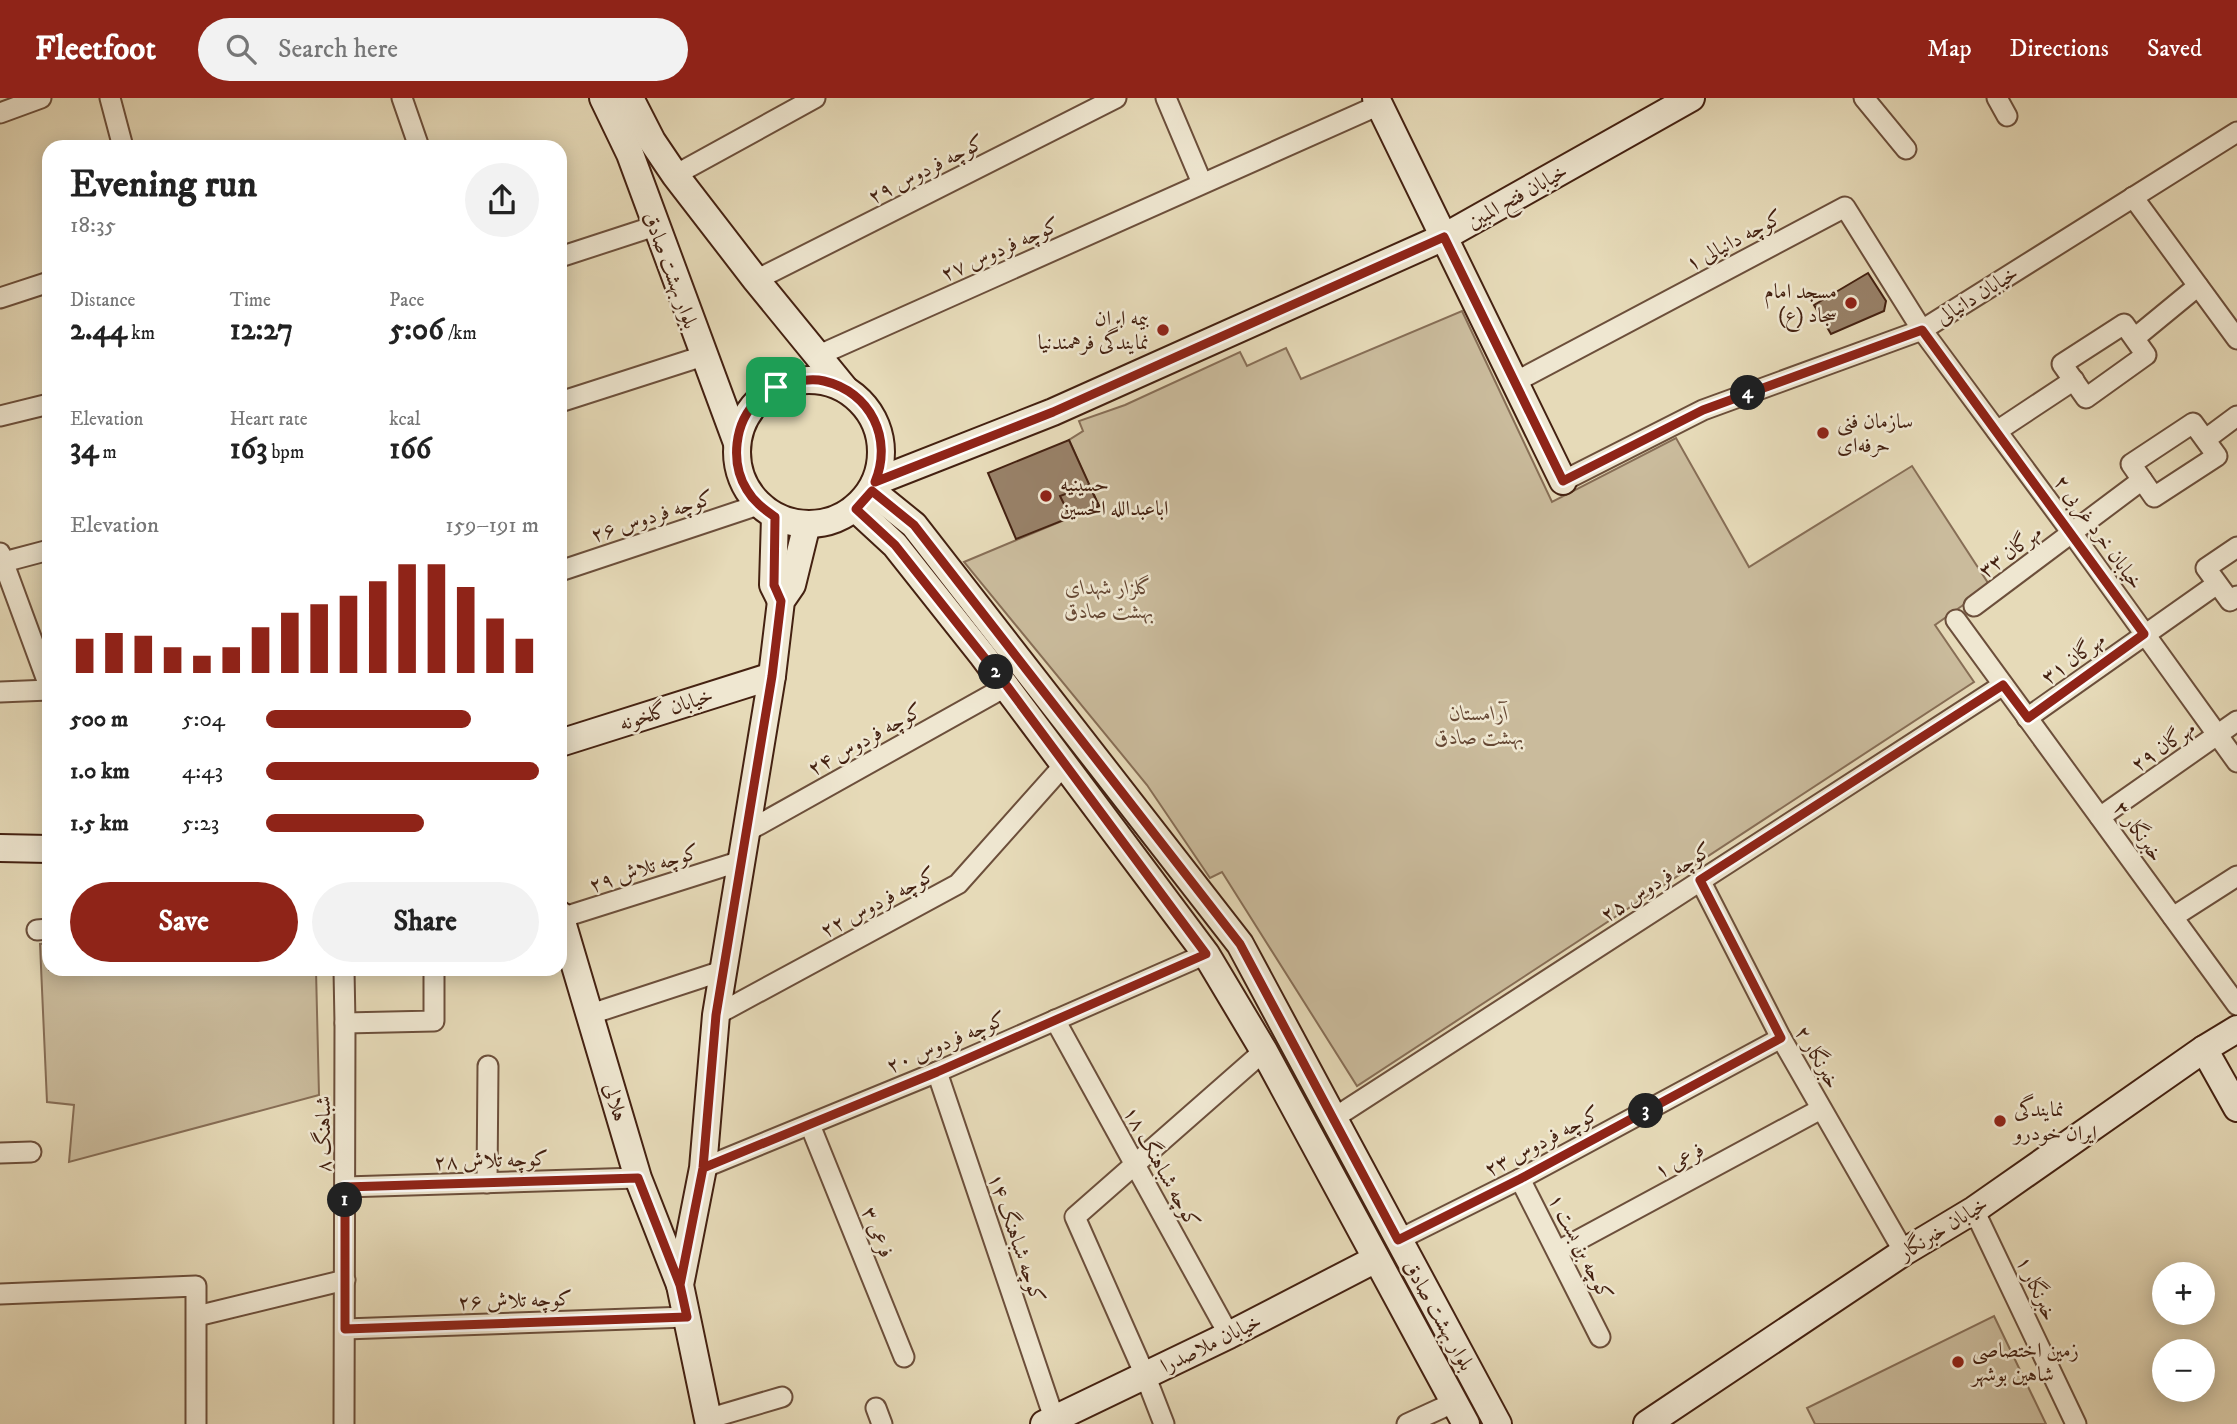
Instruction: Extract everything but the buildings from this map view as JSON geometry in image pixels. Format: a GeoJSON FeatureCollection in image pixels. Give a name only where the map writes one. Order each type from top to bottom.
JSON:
{"type":"FeatureCollection","features":[{"type":"Feature","properties":{"kind":"street"},"geometry":{"type":"LineString","coordinates":[[0,113],[41,98]]}},
{"type":"Feature","properties":{"kind":"street"},"geometry":{"type":"LineString","coordinates":[[110,98],[121,140]]}},
{"type":"Feature","properties":{"kind":"street"},"geometry":{"type":"LineString","coordinates":[[402,98],[417,140]]}},
{"type":"Feature","properties":{"kind":"street","name":"بلوار بهشت صادق"},"geometry":{"type":"LineString","coordinates":[[603,98],[630,155],[737,443]]}},
{"type":"Feature","properties":{"kind":"street"},"geometry":{"type":"LineString","coordinates":[[642,189],[815,98]]}},
{"type":"Feature","properties":{"kind":"street","name":"کوچه فردوس ۲۹"},"geometry":{"type":"LineString","coordinates":[[756,280],[1116,98]]}},
{"type":"Feature","properties":{"kind":"street"},"geometry":{"type":"LineString","coordinates":[[1166,98],[1202,183]]}},
{"type":"Feature","properties":{"kind":"street","name":"خیابان فتح المبین"},"geometry":{"type":"LineString","coordinates":[[868,494],[1444,237],[1691,98]]}},
{"type":"Feature","properties":{"kind":"street"},"geometry":{"type":"LineString","coordinates":[[1864,98],[1906,149]]}},
{"type":"Feature","properties":{"kind":"street"},"geometry":{"type":"LineString","coordinates":[[1997,98],[2007,116]]}},
{"type":"Feature","properties":{"kind":"street","name":"بلوار بهشت صادق"},"geometry":{"type":"LineString","coordinates":[[638,101],[652,141],[675,174],[756,280],[845,389]]}},
{"type":"Feature","properties":{"kind":"street","name":"کوچه فردوس ۲۷"},"geometry":{"type":"LineString","coordinates":[[817,356],[1377,102]]}},
{"type":"Feature","properties":{"kind":"street","name":"خیابان دانیالی"},"geometry":{"type":"LineString","coordinates":[[1377,102],[1563,481],[1703,410],[1922,330],[2237,132]]}},
{"type":"Feature","properties":{"kind":"street"},"geometry":{"type":"LineString","coordinates":[[2133,197],[2237,339]]}},
{"type":"Feature","properties":{"kind":"street","name":"کوچه دانیالی ۱"},"geometry":{"type":"LineString","coordinates":[[1515,382],[1845,207],[1922,330]]}},
{"type":"Feature","properties":{"kind":"street"},"geometry":{"type":"LineString","coordinates":[[567,255],[655,226]]}},
{"type":"Feature","properties":{"kind":"street"},"geometry":{"type":"LineString","coordinates":[[0,298],[42,284]]}},
{"type":"Feature","properties":{"kind":"street"},"geometry":{"type":"LineString","coordinates":[[2136,337],[2197,286]]}},
{"type":"Feature","properties":{"kind":"street"},"geometry":{"type":"LineString","coordinates":[[2124,324],[2136,337],[2147,355],[2086,398],[2062,364],[2124,324]]}},
{"type":"Feature","properties":{"kind":"street","name":"خیابان خرد غربی ۲"},"geometry":{"type":"LineString","coordinates":[[1922,330],[2237,762]]}},
{"type":"Feature","properties":{"kind":"street"},"geometry":{"type":"LineString","coordinates":[[567,400],[703,356]]}},
{"type":"Feature","properties":{"kind":"street"},"geometry":{"type":"LineString","coordinates":[[799,380],[822,381],[845,389],[863,403],[876,423],[883,446],[881,469],[868,494],[837,520],[794,524],[766,511],[746,489],[737,467],[737,443],[743,421],[757,401],[776,387],[799,380]]}},
{"type":"Feature","properties":{"kind":"street"},"geometry":{"type":"LineString","coordinates":[[1997,431],[2074,380]]}},
{"type":"Feature","properties":{"kind":"street"},"geometry":{"type":"LineString","coordinates":[[0,416],[42,406]]}},
{"type":"Feature","properties":{"kind":"street"},"geometry":{"type":"LineString","coordinates":[[2206,439],[2237,416]]}},
{"type":"Feature","properties":{"kind":"street"},"geometry":{"type":"LineString","coordinates":[[2193,423],[2217,456],[2154,498],[2142,480],[2131,464],[2193,423]]}},
{"type":"Feature","properties":{"kind":"street","name":"مهرگان ۳۳"},"geometry":{"type":"LineString","coordinates":[[1974,606],[2142,480]]}},
{"type":"Feature","properties":{"kind":"street","name":"بلوار بهشت صادق"},"geometry":{"type":"LineString","coordinates":[[868,494],[895,545],[1007,686],[1206,954],[1264,1051],[1461,1413]]}},
{"type":"Feature","properties":{"kind":"street","name":"بلوار بهشت صادق"},"geometry":{"type":"LineString","coordinates":[[868,494],[914,525],[1240,944],[1498,1424]]}},
{"type":"Feature","properties":{"kind":"street"},"geometry":{"type":"LineString","coordinates":[[766,511],[774,585],[781,601]]}},
{"type":"Feature","properties":{"kind":"street","name":"کوچه فردوس ۲۶"},"geometry":{"type":"LineString","coordinates":[[567,569],[766,511]]}},
{"type":"Feature","properties":{"kind":"street"},"geometry":{"type":"LineString","coordinates":[[782,1397],[708,1421],[680,1285],[703,1168],[722,971],[772,676],[781,601],[792,585],[807,524]]}},
{"type":"Feature","properties":{"kind":"street"},"geometry":{"type":"LineString","coordinates":[[2237,547],[2206,568],[2230,601],[2237,596]]}},
{"type":"Feature","properties":{"kind":"street"},"geometry":{"type":"LineString","coordinates":[[42,551],[1,560],[42,669]]}},
{"type":"Feature","properties":{"kind":"street","name":"مهرگان ۳۱"},"geometry":{"type":"LineString","coordinates":[[2028,718],[2217,584]]}},
{"type":"Feature","properties":{"kind":"street","name":"خبرنگار ۳"},"geometry":{"type":"LineString","coordinates":[[1956,620],[2237,1005]]}},
{"type":"Feature","properties":{"kind":"street","name":"خیابان گلخونه"},"geometry":{"type":"LineString","coordinates":[[567,736],[772,676]]}},
{"type":"Feature","properties":{"kind":"street","name":"کوچه فردوس ۲۵"},"geometry":{"type":"LineString","coordinates":[[1334,1118],[2003,685]]}},
{"type":"Feature","properties":{"kind":"street","name":"کوچه فردوس ۲۴"},"geometry":{"type":"LineString","coordinates":[[746,832],[1007,686]]}},
{"type":"Feature","properties":{"kind":"street"},"geometry":{"type":"LineString","coordinates":[[0,692],[42,689]]}},
{"type":"Feature","properties":{"kind":"street","name":"مهرگان ۲۹"},"geometry":{"type":"LineString","coordinates":[[2100,817],[2237,721]]}},
{"type":"Feature","properties":{"kind":"street","name":"کوچه فردوس ۲۲"},"geometry":{"type":"LineString","coordinates":[[716,1015],[958,884],[1064,765]]}},
{"type":"Feature","properties":{"kind":"street"},"geometry":{"type":"LineString","coordinates":[[0,848],[42,849]]}},
{"type":"Feature","properties":{"kind":"street","name":"کوچه تلاش ۲۹"},"geometry":{"type":"LineString","coordinates":[[567,915],[741,861]]}},
{"type":"Feature","properties":{"kind":"street"},"geometry":{"type":"LineString","coordinates":[[2173,917],[2237,876]]}},
{"type":"Feature","properties":{"kind":"street","name":"خبرنگار ۲"},"geometry":{"type":"LineString","coordinates":[[1700,880],[1781,1038],[1904,1252]]}},
{"type":"Feature","properties":{"kind":"street","name":"هلالی"},"geometry":{"type":"LineString","coordinates":[[567,936],[638,1178],[680,1285]]}},
{"type":"Feature","properties":{"kind":"street","name":"کوچه فردوس ۲۰"},"geometry":{"type":"LineString","coordinates":[[703,1168],[937,1072],[1206,954]]}},
{"type":"Feature","properties":{"kind":"street"},"geometry":{"type":"LineString","coordinates":[[591,1014],[722,971]]}},
{"type":"Feature","properties":{"kind":"street","name":"شباهنگ ۸"},"geometry":{"type":"LineString","coordinates":[[344,976],[345,1424]]}},
{"type":"Feature","properties":{"kind":"street"},"geometry":{"type":"LineString","coordinates":[[345,1023],[434,1021],[434,976]]}},
{"type":"Feature","properties":{"kind":"street","name":"کوچه شباهنگ ۱۸"},"geometry":{"type":"LineString","coordinates":[[1055,1020],[1229,1335]]}},
{"type":"Feature","properties":{"kind":"street","name":"خیابان خبرنگار"},"geometry":{"type":"LineString","coordinates":[[1647,1424],[1904,1252],[1974,1210],[2204,1049],[2237,1029]]}},
{"type":"Feature","properties":{"kind":"street","name":"کوچه فردوس ۲۳"},"geometry":{"type":"LineString","coordinates":[[1398,1240],[1520,1179],[1781,1038]]}},
{"type":"Feature","properties":{"kind":"street"},"geometry":{"type":"LineString","coordinates":[[2204,1049],[2237,1108]]}},
{"type":"Feature","properties":{"kind":"street"},"geometry":{"type":"LineString","coordinates":[[1164,1424],[1145,1375],[1074,1217],[1264,1051]]}},
{"type":"Feature","properties":{"kind":"street"},"geometry":{"type":"LineString","coordinates":[[487,1183],[488,1066]]}},
{"type":"Feature","properties":{"kind":"street","name":"کوچه شباهنگ ۱۴"},"geometry":{"type":"LineString","coordinates":[[937,1072],[1051,1422]]}},
{"type":"Feature","properties":{"kind":"street","name":"فرعی ۱"},"geometry":{"type":"LineString","coordinates":[[1558,1251],[1821,1108]]}},
{"type":"Feature","properties":{"kind":"street","name":"فرعی ۳"},"geometry":{"type":"LineString","coordinates":[[810,1125],[904,1357]]}},
{"type":"Feature","properties":{"kind":"street"},"geometry":{"type":"LineString","coordinates":[[0,1153],[31,1152]]}},
{"type":"Feature","properties":{"kind":"street","name":"کوچه تلاش ۲۸"},"geometry":{"type":"LineString","coordinates":[[345,1187],[638,1178]]}},
{"type":"Feature","properties":{"kind":"street","name":"کوچه بن بست ۱"},"geometry":{"type":"LineString","coordinates":[[1520,1179],[1600,1337]]}},
{"type":"Feature","properties":{"kind":"street","name":"خبرنگار ۱"},"geometry":{"type":"LineString","coordinates":[[1974,1210],[2076,1424]]}},
{"type":"Feature","properties":{"kind":"street","name":"خیابان ملاصدرا"},"geometry":{"type":"LineString","coordinates":[[1051,1422],[1376,1259]]}},
{"type":"Feature","properties":{"kind":"street"},"geometry":{"type":"LineString","coordinates":[[197,1316],[345,1280]]}},
{"type":"Feature","properties":{"kind":"street"},"geometry":{"type":"LineString","coordinates":[[0,1294],[197,1286],[197,1424]]}},
{"type":"Feature","properties":{"kind":"street","name":"کوچه تلاش ۲۶"},"geometry":{"type":"LineString","coordinates":[[345,1329],[687,1317]]}},
{"type":"Feature","properties":{"kind":"street"},"geometry":{"type":"LineString","coordinates":[[1407,1424],[1461,1413]]}},
{"type":"Feature","properties":{"kind":"green space","name":"آرامستان بهشت صادق"},"geometry":{"type":"Polygon","coordinates":[[[1462,311],[1552,502],[1676,438],[1749,567],[1912,466],[1990,586],[1935,625],[1974,682],[1357,1086],[1222,872],[1210,878],[1147,785],[964,562],[1098,506],[1069,440],[1083,431],[1079,421],[1125,405],[1240,352],[1247,366],[1286,348],[1301,379],[1462,311]]]}},
{"type":"Feature","properties":{"kind":"green space"},"geometry":{"type":"Polygon","coordinates":[[[40,944],[42,976],[316,976],[319,1095],[69,1162],[74,1105],[47,1102],[40,944]]]}},
{"type":"Feature","properties":{"kind":"green space","name":"زمین اختصاصی شاهین بوشهر"},"geometry":{"type":"Polygon","coordinates":[[[1994,1316],[2046,1424],[1815,1424],[1807,1408],[1994,1316]]]}},
{"type":"Feature","properties":{"kind":"place","name":"مسجد امام سجاد (ع)"},"geometry":{"type":"Point","coordinates":[1851,303]}},
{"type":"Feature","properties":{"kind":"place","name":"بیمه ایران نمایندگی فرهمندنیا"},"geometry":{"type":"Point","coordinates":[1163,330]}},
{"type":"Feature","properties":{"kind":"place","name":"سازمان فنی حرفه‌ای"},"geometry":{"type":"Point","coordinates":[1823,433]}},
{"type":"Feature","properties":{"kind":"place","name":"حسینیه اباعبدالله الحسین"},"geometry":{"type":"Point","coordinates":[1046,496]}},
{"type":"Feature","properties":{"kind":"place","name":"نمایندگی ایران خودرو"},"geometry":{"type":"Point","coordinates":[2000,1121]}},
{"type":"Feature","properties":{"kind":"place","name":"زمین اختصاصی شاهین بوشهر"},"geometry":{"type":"Point","coordinates":[1958,1362]}},
{"type":"Feature","properties":{"kind":"route"},"geometry":{"type":"LineString","coordinates":[[776,387],[757,401],[743,421],[737,443],[737,467],[746,489],[758,505],[775,517],[774,585],[781,601],[772,676],[722,971],[703,1168],[680,1285],[687,1317],[345,1329],[345,1187],[638,1178],[680,1285],[692,1227],[703,1168],[937,1072],[1206,954],[1007,686],[895,545],[856,509],[872,491],[914,525],[1240,944],[1398,1240],[1520,1179],[1781,1038],[1700,880],[2003,685],[2028,718],[2144,634],[1922,330],[1703,410],[1563,481],[1444,237],[1053,412],[875,482],[881,469],[883,446],[876,423],[863,403],[845,389],[822,381],[799,380],[776,387]]}},
{"type":"Feature","properties":{"kind":"park label","name":"گلزار شهدای بهشت صادق"},"geometry":{"type":"Point","coordinates":[1109,599]}}]}
